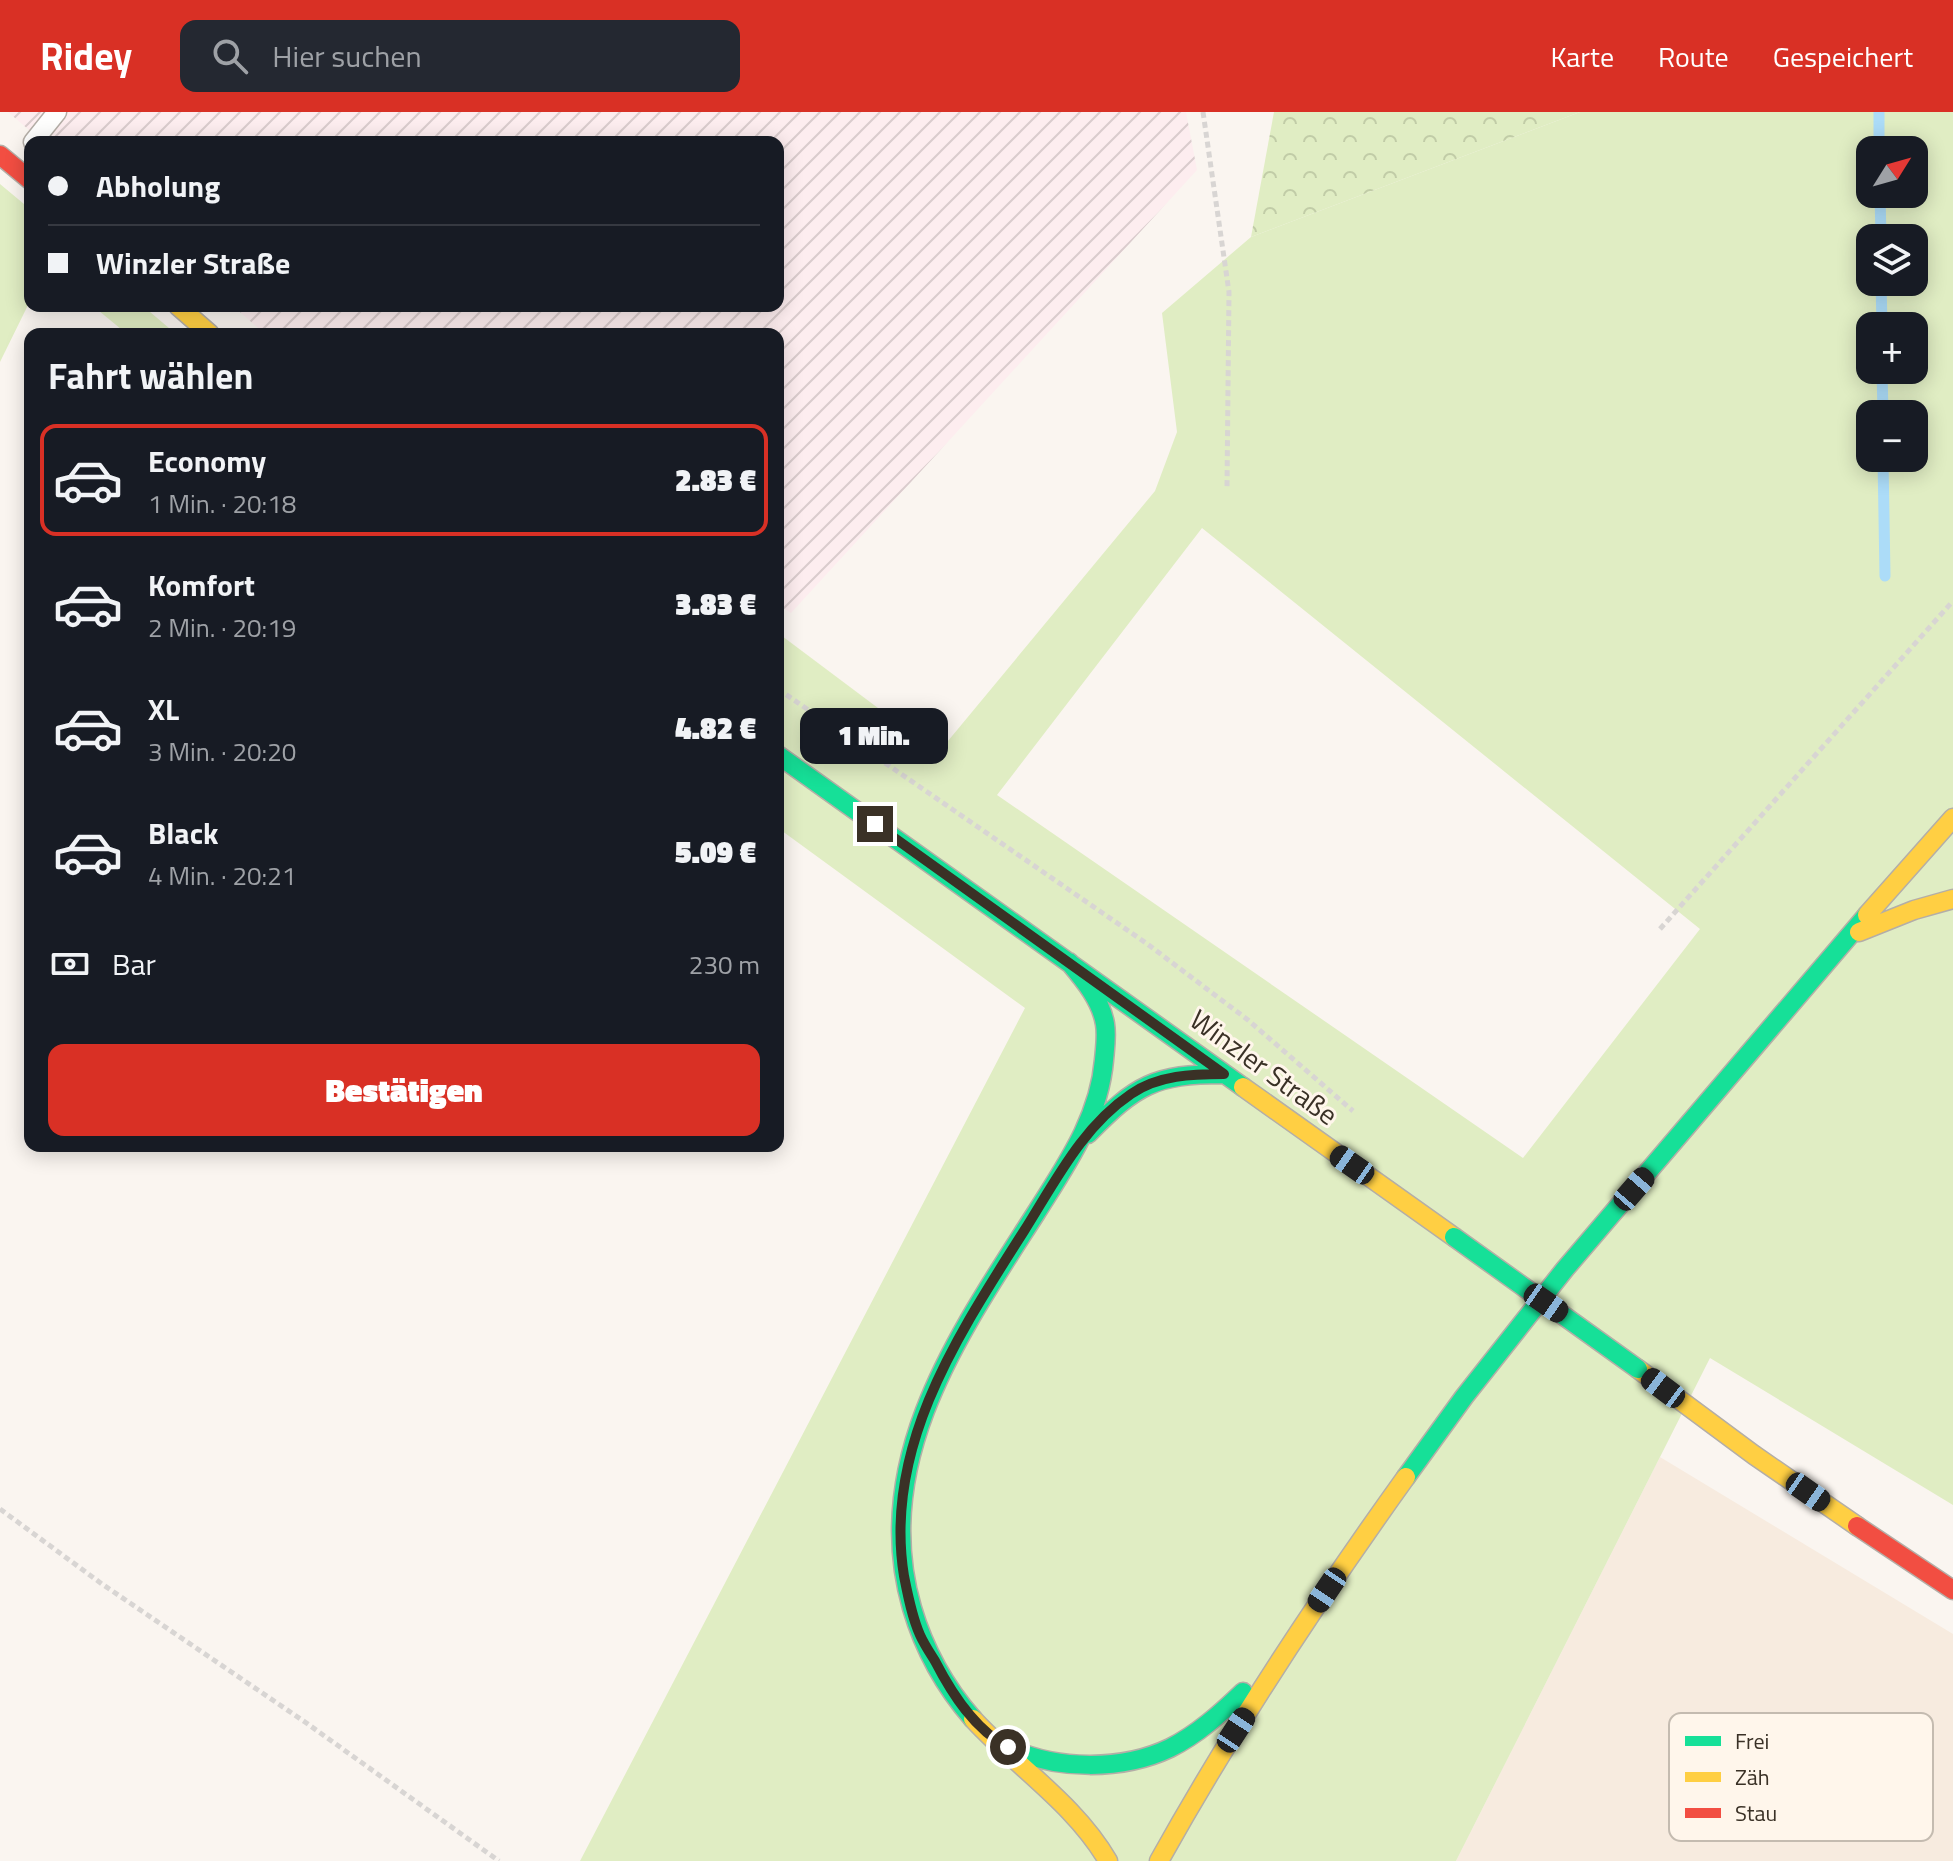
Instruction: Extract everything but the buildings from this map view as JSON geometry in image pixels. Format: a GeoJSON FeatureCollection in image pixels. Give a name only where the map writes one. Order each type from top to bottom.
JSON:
{"type":"FeatureCollection","features":[{"type":"Feature","properties":{"kind":"main road"},"geometry":{"type":"LineString","coordinates":[[7,161],[24,175]]}},
{"type":"Feature","properties":{"kind":"main road"},"geometry":{"type":"LineString","coordinates":[[185,312],[203,328]]}},
{"type":"Feature","properties":{"kind":"main road","name":"Winzler Straße"},"geometry":{"type":"LineString","coordinates":[[784,759],[1714,1426],[1953,1590]]}},
{"type":"Feature","properties":{"kind":"main road"},"geometry":{"type":"LineString","coordinates":[[1159,1861],[1206,1777],[1311,1614],[1455,1409],[1565,1269],[1953,818]]}},
{"type":"Feature","properties":{"kind":"main road"},"geometry":{"type":"LineString","coordinates":[[1849,936],[1914,910],[1953,899]]}},
{"type":"Feature","properties":{"kind":"main road"},"geometry":{"type":"LineString","coordinates":[[1069,962],[1098,1002],[1105,1025],[1100,1095],[1081,1141],[995,1276],[950,1354],[920,1419],[906,1470],[900,1510],[900,1551],[907,1591],[920,1635],[944,1680],[967,1712],[1088,1830],[1108,1861]]}},
{"type":"Feature","properties":{"kind":"main road"},"geometry":{"type":"LineString","coordinates":[[1081,1141],[1133,1092],[1188,1074],[1224,1074]]}},
{"type":"Feature","properties":{"kind":"main road"},"geometry":{"type":"LineString","coordinates":[[993,1739],[1023,1755],[1061,1763],[1105,1765],[1136,1761],[1164,1752],[1192,1737],[1243,1692],[1311,1614]]}},
{"type":"Feature","properties":{"kind":"lane"},"geometry":{"type":"LineString","coordinates":[[38,136],[57,112]]}},
{"type":"Feature","properties":{"kind":"lane"},"geometry":{"type":"LineString","coordinates":[[7,161],[24,149]]}},
{"type":"Feature","properties":{"kind":"path"},"geometry":{"type":"LineString","coordinates":[[1203,112],[1229,292],[1227,487]]}},
{"type":"Feature","properties":{"kind":"path"},"geometry":{"type":"LineString","coordinates":[[1660,929],[1953,601]]}},
{"type":"Feature","properties":{"kind":"path"},"geometry":{"type":"LineString","coordinates":[[784,693],[1146,943],[1248,1020],[1363,1120]]}},
{"type":"Feature","properties":{"kind":"path"},"geometry":{"type":"LineString","coordinates":[[0,1509],[102,1584],[305,1722],[499,1861]]}},
{"type":"Feature","properties":{"kind":"shaded area"},"geometry":{"type":"Polygon","coordinates":[[[8,112],[1186,112],[1197,170],[791,613],[784,609],[784,328],[258,328],[240,312],[784,312],[784,136],[36,136],[8,112]]]}},
{"type":"Feature","properties":{"kind":"shaded area"},"geometry":{"type":"Polygon","coordinates":[[[1660,1457],[1953,1634],[1953,1861],[1456,1861],[1660,1457]]]}},
{"type":"Feature","properties":{"kind":"green space"},"geometry":{"type":"Polygon","coordinates":[[[1274,112],[1580,112],[1251,237],[1274,112]]]}},
{"type":"Feature","properties":{"kind":"green space"},"geometry":{"type":"Polygon","coordinates":[[[1580,112],[1953,112],[1953,1505],[1710,1358],[1456,1861],[580,1861],[1025,1008],[784,832],[784,638],[938,753],[1155,491],[1177,432],[1162,313],[1251,237],[1580,112]],[[1202,528],[997,795],[1523,1158],[1700,929],[1202,528]]]}},
{"type":"Feature","properties":{"kind":"green space"},"geometry":{"type":"Polygon","coordinates":[[[0,184],[24,204],[25,312],[0,362],[0,184]]]}},
{"type":"Feature","properties":{"kind":"green space"},"geometry":{"type":"Polygon","coordinates":[[[100,312],[150,312],[169,328],[120,328],[100,312]]]}},
{"type":"Feature","properties":{"kind":"waterway"},"geometry":{"type":"LineString","coordinates":[[1879,112],[1879,136]]}},
{"type":"Feature","properties":{"kind":"waterway"},"geometry":{"type":"LineString","coordinates":[[1880,208],[1881,224]]}},
{"type":"Feature","properties":{"kind":"waterway"},"geometry":{"type":"LineString","coordinates":[[1881,296],[1882,312]]}},
{"type":"Feature","properties":{"kind":"waterway"},"geometry":{"type":"LineString","coordinates":[[1882,384],[1883,400]]}},
{"type":"Feature","properties":{"kind":"waterway"},"geometry":{"type":"LineString","coordinates":[[1883,472],[1885,576]]}},
{"type":"Feature","properties":{"kind":"traffic: fast"},"geometry":{"type":"LineString","coordinates":[[784,759],[1243,1087]]}},
{"type":"Feature","properties":{"kind":"traffic: fast"},"geometry":{"type":"LineString","coordinates":[[1406,1477],[1464,1397],[1565,1269],[1867,915]]}},
{"type":"Feature","properties":{"kind":"traffic: fast"},"geometry":{"type":"LineString","coordinates":[[973,1719],[936,1667],[912,1608],[902,1553],[903,1501],[912,1449],[929,1400],[952,1351],[1069,1159],[1095,1102],[1104,1060],[1105,1024],[1096,999],[1069,962]]}},
{"type":"Feature","properties":{"kind":"traffic: fast"},"geometry":{"type":"LineString","coordinates":[[1088,1134],[1120,1104],[1148,1086],[1180,1076],[1224,1074]]}},
{"type":"Feature","properties":{"kind":"traffic: fast"},"geometry":{"type":"LineString","coordinates":[[1454,1237],[1638,1369]]}},
{"type":"Feature","properties":{"kind":"traffic: fast"},"geometry":{"type":"LineString","coordinates":[[1009,1748],[1068,1764],[1131,1761],[1151,1756],[1180,1742],[1209,1723],[1243,1692]]}},
{"type":"Feature","properties":{"kind":"traffic: slow"},"geometry":{"type":"LineString","coordinates":[[185,312],[203,328]]}},
{"type":"Feature","properties":{"kind":"traffic: slow"},"geometry":{"type":"LineString","coordinates":[[1867,915],[1953,818]]}},
{"type":"Feature","properties":{"kind":"traffic: slow"},"geometry":{"type":"LineString","coordinates":[[1859,932],[1914,910],[1953,899]]}},
{"type":"Feature","properties":{"kind":"traffic: slow"},"geometry":{"type":"LineString","coordinates":[[1243,1087],[1454,1237]]}},
{"type":"Feature","properties":{"kind":"traffic: slow"},"geometry":{"type":"LineString","coordinates":[[1638,1369],[1857,1526]]}},
{"type":"Feature","properties":{"kind":"traffic: slow"},"geometry":{"type":"LineString","coordinates":[[1159,1861],[1216,1762],[1277,1666],[1406,1477]]}},
{"type":"Feature","properties":{"kind":"traffic: slow"},"geometry":{"type":"LineString","coordinates":[[973,1719],[1062,1804],[1095,1841],[1108,1861]]}},
{"type":"Feature","properties":{"kind":"traffic: jam"},"geometry":{"type":"LineString","coordinates":[[0,155],[24,175]]}},
{"type":"Feature","properties":{"kind":"traffic: jam"},"geometry":{"type":"LineString","coordinates":[[1857,1526],[1953,1590]]}},
{"type":"Feature","properties":{"kind":"route"},"geometry":{"type":"LineString","coordinates":[[875,824],[1224,1074],[1188,1074],[1133,1092],[1081,1141],[995,1276],[950,1354],[920,1419],[906,1470],[900,1510],[900,1551],[907,1591],[920,1635],[944,1680],[967,1712],[993,1739],[1008,1747]]}}]}
